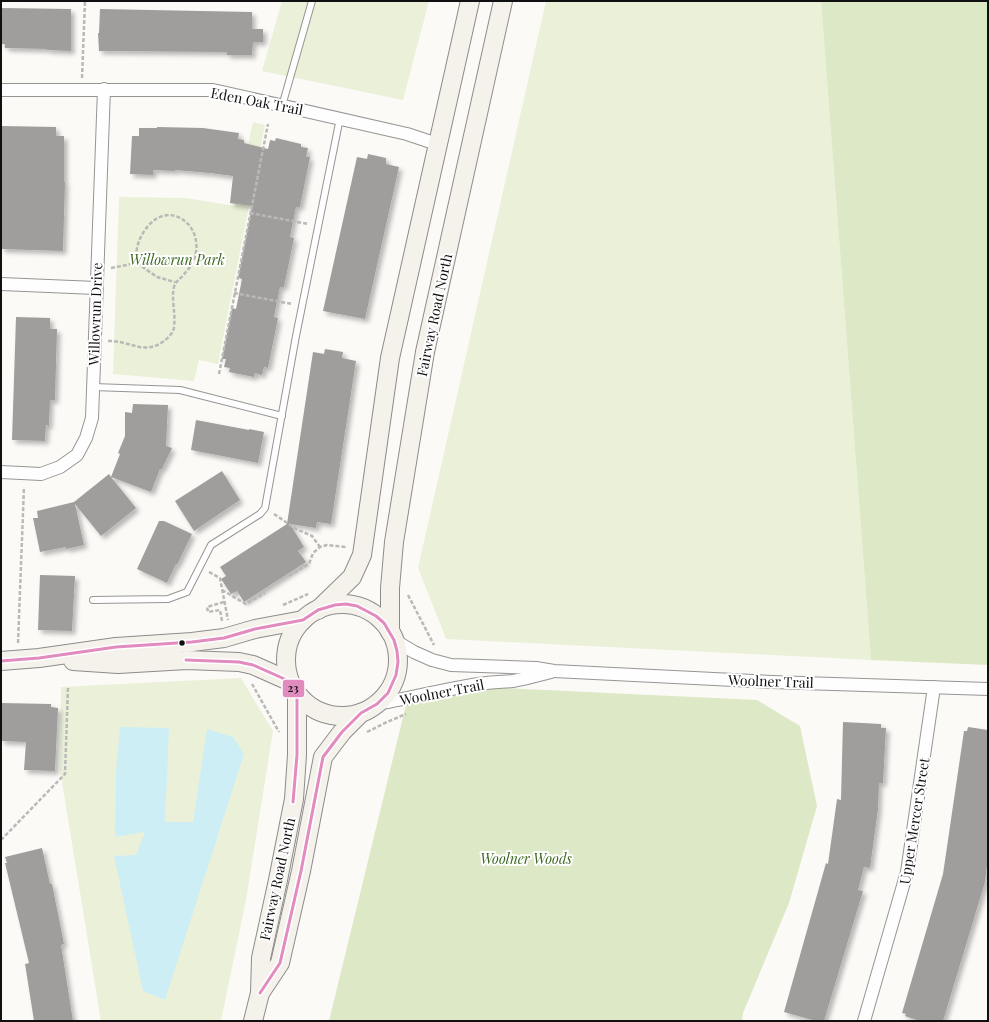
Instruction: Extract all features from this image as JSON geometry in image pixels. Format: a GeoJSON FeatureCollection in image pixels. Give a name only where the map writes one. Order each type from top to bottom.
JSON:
{"type":"FeatureCollection","features":[{"type":"Feature","properties":{"kind":"main road"},"geometry":{"type":"LineString","coordinates":[[1,661],[39,658],[116,647],[192,642],[224,638],[311,615],[335,605],[346,604],[357,606],[376,616],[392,636],[397,651],[398,662],[396,675],[388,693],[377,704],[361,713],[349,716],[336,716],[320,712],[307,704],[293,687],[286,668],[286,658],[289,641],[295,630],[311,615],[352,577],[362,555],[390,358],[470,1]]}},
{"type":"Feature","properties":{"kind":"main road","name":"Fairway Road North"},"geometry":{"type":"LineString","coordinates":[[392,636],[390,588],[394,542],[425,352],[503,1]]}},
{"type":"Feature","properties":{"kind":"main road"},"geometry":{"type":"LineString","coordinates":[[39,658],[118,664],[187,660],[239,662],[253,665],[293,687]]}},
{"type":"Feature","properties":{"kind":"main road","name":"Fairway Road North"},"geometry":{"type":"LineString","coordinates":[[253,1021],[260,993],[261,958],[278,880],[295,787],[297,755],[293,687]]}},
{"type":"Feature","properties":{"kind":"main road","name":"Fairway Road North"},"geometry":{"type":"LineString","coordinates":[[260,993],[280,963],[301,871],[323,757],[342,732],[361,713]]}},
{"type":"Feature","properties":{"kind":"street","name":"Eden Oak Trail"},"geometry":{"type":"LineString","coordinates":[[1,90],[213,90],[407,134],[437,144]]}},
{"type":"Feature","properties":{"kind":"street","name":"Willowrun Drive"},"geometry":{"type":"LineString","coordinates":[[1,472],[42,474],[60,467],[77,455],[86,438],[92,418],[104,90]]}},
{"type":"Feature","properties":{"kind":"street"},"geometry":{"type":"LineString","coordinates":[[1,284],[96,288]]}},
{"type":"Feature","properties":{"kind":"street","name":"Woolner Trail"},"geometry":{"type":"LineString","coordinates":[[392,636],[414,652],[432,660],[451,665],[536,668],[554,671],[772,682],[988,689]]}},
{"type":"Feature","properties":{"kind":"street","name":"Woolner Trail"},"geometry":{"type":"LineString","coordinates":[[377,704],[418,697],[481,683],[513,681],[554,671]]}},
{"type":"Feature","properties":{"kind":"street","name":"Upper Mercer Street"},"geometry":{"type":"LineString","coordinates":[[864,1021],[907,872],[934,687]]}},
{"type":"Feature","properties":{"kind":"lane"},"geometry":{"type":"LineString","coordinates":[[282,106],[312,1]]}},
{"type":"Feature","properties":{"kind":"lane"},"geometry":{"type":"LineString","coordinates":[[93,600],[168,599],[187,592],[211,545],[260,514],[265,508],[296,336],[340,118]]}},
{"type":"Feature","properties":{"kind":"lane"},"geometry":{"type":"LineString","coordinates":[[93,387],[180,390],[282,416]]}},
{"type":"Feature","properties":{"kind":"path"},"geometry":{"type":"LineString","coordinates":[[82,80],[85,1]]}},
{"type":"Feature","properties":{"kind":"path"},"geometry":{"type":"LineString","coordinates":[[219,374],[268,124]]}},
{"type":"Feature","properties":{"kind":"path"},"geometry":{"type":"LineString","coordinates":[[250,213],[308,224]]}},
{"type":"Feature","properties":{"kind":"path"},"geometry":{"type":"LineString","coordinates":[[94,342],[112,341],[136,347],[148,348],[159,345],[168,338],[174,329],[175,315],[172,295],[175,282],[185,274],[192,265],[196,252],[197,237],[190,226],[179,218],[168,215],[156,219],[145,229],[137,247],[137,263]]}},
{"type":"Feature","properties":{"kind":"path"},"geometry":{"type":"LineString","coordinates":[[97,270],[137,263],[157,277],[175,282]]}},
{"type":"Feature","properties":{"kind":"path"},"geometry":{"type":"LineString","coordinates":[[234,293],[292,304]]}},
{"type":"Feature","properties":{"kind":"path"},"geometry":{"type":"LineString","coordinates":[[18,643],[24,485]]}},
{"type":"Feature","properties":{"kind":"path"},"geometry":{"type":"LineString","coordinates":[[265,508],[296,529],[312,536],[320,547]]}},
{"type":"Feature","properties":{"kind":"path"},"geometry":{"type":"LineString","coordinates":[[289,576],[308,564],[313,553],[320,547],[327,545],[346,547]]}},
{"type":"Feature","properties":{"kind":"path"},"geometry":{"type":"LineString","coordinates":[[207,571],[220,578],[228,623]]}},
{"type":"Feature","properties":{"kind":"path"},"geometry":{"type":"LineString","coordinates":[[222,590],[246,604],[265,593]]}},
{"type":"Feature","properties":{"kind":"path"},"geometry":{"type":"LineString","coordinates":[[279,607],[311,592]]}},
{"type":"Feature","properties":{"kind":"path"},"geometry":{"type":"LineString","coordinates":[[408,595],[436,650]]}},
{"type":"Feature","properties":{"kind":"path"},"geometry":{"type":"LineString","coordinates":[[222,624],[220,610],[208,612],[207,607],[224,602]]}},
{"type":"Feature","properties":{"kind":"path"},"geometry":{"type":"LineString","coordinates":[[252,683],[283,738]]}},
{"type":"Feature","properties":{"kind":"path"},"geometry":{"type":"LineString","coordinates":[[1,840],[65,774],[68,687]]}},
{"type":"Feature","properties":{"kind":"path"},"geometry":{"type":"LineString","coordinates":[[364,734],[412,711]]}},
{"type":"Feature","properties":{"kind":"green space"},"geometry":{"type":"Polygon","coordinates":[[[282,1],[429,1],[403,100],[262,71],[282,1]]]}},
{"type":"Feature","properties":{"kind":"green space"},"geometry":{"type":"Polygon","coordinates":[[[546,1],[821,1],[871,660],[446,639],[418,568],[546,1]]]}},
{"type":"Feature","properties":{"kind":"green space"},"geometry":{"type":"Polygon","coordinates":[[[821,1],[988,1],[988,665],[871,660],[821,1]]]}},
{"type":"Feature","properties":{"kind":"green space","name":"Willowrun Park"},"geometry":{"type":"Polygon","coordinates":[[[253,122],[265,125],[218,364],[199,360],[194,381],[113,374],[119,197],[186,198],[235,206],[253,122]]]}},
{"type":"Feature","properties":{"kind":"green space"},"geometry":{"type":"Polygon","coordinates":[[[241,678],[273,731],[246,900],[221,1021],[101,1021],[60,770],[61,687],[241,678]]]}},
{"type":"Feature","properties":{"kind":"green space","name":"Woolner Woods"},"geometry":{"type":"Polygon","coordinates":[[[439,685],[757,700],[800,726],[817,806],[789,903],[743,1013],[742,1021],[329,1021],[406,705],[439,685]]]}},
{"type":"Feature","properties":{"kind":"water"},"geometry":{"type":"Polygon","coordinates":[[[120,727],[169,728],[165,822],[193,822],[207,729],[233,737],[244,754],[165,1000],[143,991],[114,856],[136,855],[145,832],[115,837],[116,772],[120,727]]]}},
{"type":"Feature","properties":{"kind":"building"},"geometry":{"type":"Polygon","coordinates":[[[1,8],[71,9],[71,51],[5,48],[5,44],[1,44],[1,8]]]}},
{"type":"Feature","properties":{"kind":"building"},"geometry":{"type":"Polygon","coordinates":[[[100,9],[252,12],[252,29],[263,29],[263,42],[253,42],[252,55],[227,55],[227,52],[99,51],[98,33],[100,9]]]}},
{"type":"Feature","properties":{"kind":"building"},"geometry":{"type":"Polygon","coordinates":[[[1,126],[56,127],[56,136],[64,136],[65,182],[63,251],[1,249],[1,126]]]}},
{"type":"Feature","properties":{"kind":"building"},"geometry":{"type":"Polygon","coordinates":[[[139,128],[203,128],[239,133],[238,139],[244,140],[244,143],[268,149],[270,140],[275,141],[276,138],[301,144],[301,147],[308,148],[306,157],[310,157],[300,207],[296,207],[290,237],[294,238],[284,287],[280,287],[274,317],[278,318],[268,368],[264,367],[262,375],[255,373],[254,377],[229,372],[230,368],[224,367],[226,359],[222,359],[232,308],[236,309],[242,279],[238,278],[252,206],[230,203],[233,176],[175,170],[153,170],[153,175],[130,174],[132,136],[139,136],[139,128]]]}},
{"type":"Feature","properties":{"kind":"building"},"geometry":{"type":"Polygon","coordinates":[[[368,154],[386,158],[386,164],[399,167],[365,319],[323,311],[357,157],[367,159],[368,154]]]}},
{"type":"Feature","properties":{"kind":"building"},"geometry":{"type":"Polygon","coordinates":[[[16,317],[50,318],[50,329],[57,329],[55,400],[50,400],[49,426],[46,425],[45,441],[12,440],[16,317]]]}},
{"type":"Feature","properties":{"kind":"building"},"geometry":{"type":"Polygon","coordinates":[[[325,349],[343,352],[342,358],[356,361],[331,524],[317,522],[316,528],[290,524],[304,547],[298,551],[306,562],[244,602],[237,591],[231,594],[221,579],[226,576],[220,567],[287,524],[313,352],[324,354],[325,349]]]}},
{"type":"Feature","properties":{"kind":"building"},"geometry":{"type":"Polygon","coordinates":[[[133,404],[168,405],[166,446],[172,448],[162,469],[160,469],[151,492],[111,477],[125,436],[125,412],[132,413],[133,404]]]}},
{"type":"Feature","properties":{"kind":"building"},"geometry":{"type":"Polygon","coordinates":[[[196,420],[264,432],[258,463],[191,450],[196,420]]]}},
{"type":"Feature","properties":{"kind":"building"},"geometry":{"type":"Polygon","coordinates":[[[222,471],[240,500],[194,531],[175,501],[222,471]]]}},
{"type":"Feature","properties":{"kind":"building"},"geometry":{"type":"Polygon","coordinates":[[[109,474],[136,508],[101,536],[75,504],[84,545],[40,552],[33,518],[38,518],[37,511],[74,502],[109,474]]]}},
{"type":"Feature","properties":{"kind":"building"},"geometry":{"type":"Polygon","coordinates":[[[159,521],[164,521],[192,534],[167,583],[137,569],[159,521]]]}},
{"type":"Feature","properties":{"kind":"building"},"geometry":{"type":"Polygon","coordinates":[[[40,575],[75,576],[72,631],[38,630],[40,575]]]}},
{"type":"Feature","properties":{"kind":"building"},"geometry":{"type":"Polygon","coordinates":[[[1,703],[51,704],[51,707],[58,708],[55,771],[24,770],[26,742],[1,741],[1,703]]]}},
{"type":"Feature","properties":{"kind":"building"},"geometry":{"type":"Polygon","coordinates":[[[843,722],[881,724],[881,728],[886,728],[883,783],[879,783],[878,809],[870,868],[864,867],[858,890],[863,891],[824,1021],[816,1021],[784,1012],[826,863],[828,864],[837,799],[841,800],[843,722]]]}},
{"type":"Feature","properties":{"kind":"building"},"geometry":{"type":"Polygon","coordinates":[[[968,727],[988,730],[988,857],[985,882],[943,1021],[920,1021],[905,1016],[906,1014],[902,1013],[943,874],[964,731],[967,731],[968,727]]]}},
{"type":"Feature","properties":{"kind":"building"},"geometry":{"type":"Polygon","coordinates":[[[42,848],[50,884],[52,884],[64,944],[61,945],[73,1021],[34,1021],[25,964],[29,963],[5,863],[7,863],[5,857],[42,848]]]}},
{"type":"Feature","properties":{"kind":"transit line","name":"23"},"geometry":{"type":"LineString","coordinates":[[1,661],[39,658],[116,647],[192,642],[224,638],[255,629],[303,620],[318,610],[335,605],[346,604],[357,606],[376,616],[384,623],[394,640],[397,651],[398,662],[396,675],[388,693],[377,704],[361,713],[342,732],[323,757],[301,871],[280,963],[260,993]]}},
{"type":"Feature","properties":{"kind":"transit line","name":"23"},"geometry":{"type":"LineString","coordinates":[[186,660],[239,662],[253,665],[289,681],[297,694],[297,755],[293,802]]}}]}
